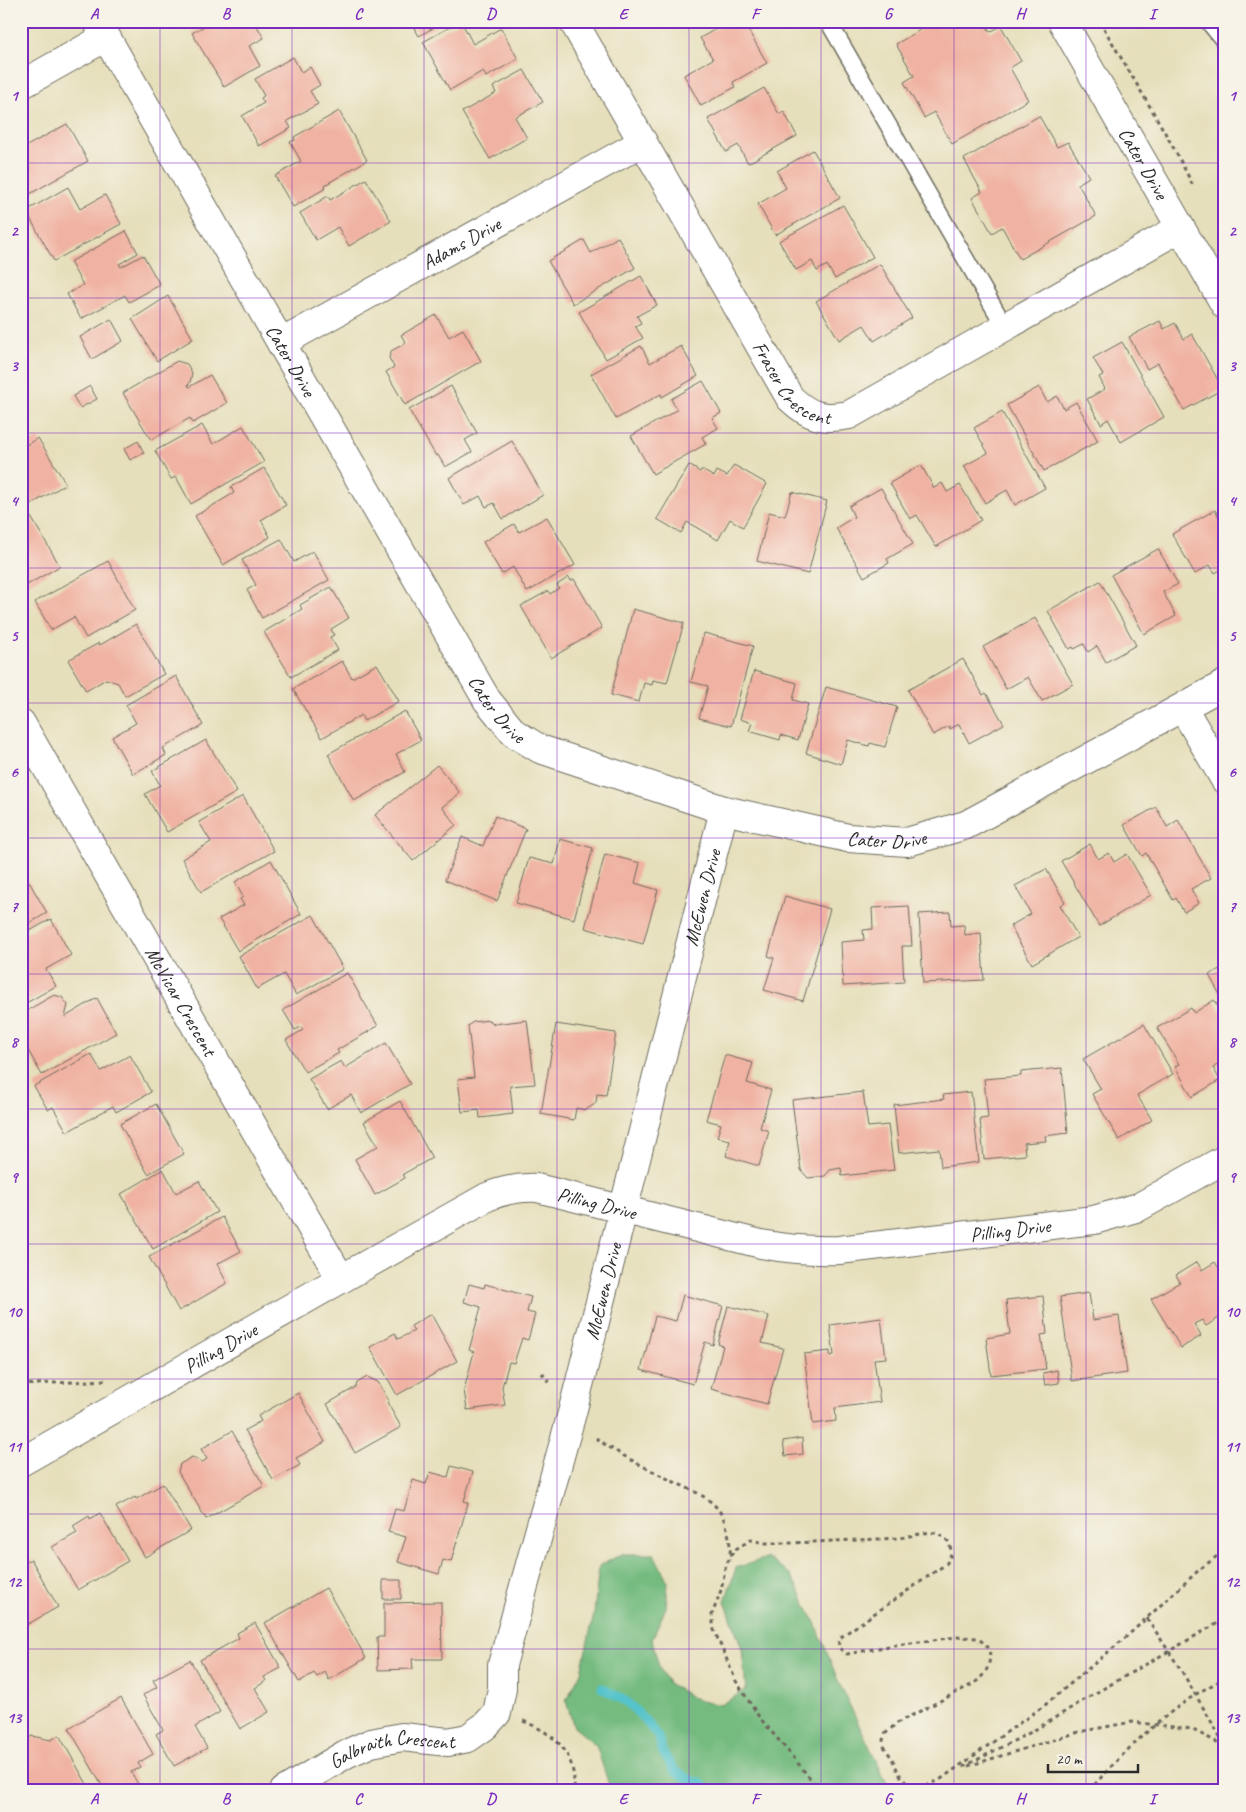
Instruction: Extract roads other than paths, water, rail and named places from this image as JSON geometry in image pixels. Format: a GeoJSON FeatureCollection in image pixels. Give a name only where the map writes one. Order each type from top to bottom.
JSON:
{"type":"FeatureCollection","features":[{"type":"Feature","properties":{"kind":"street","name":"Fraser Crescent"},"geometry":{"type":"LineString","coordinates":[[573,21],[790,398],[801,409],[816,416],[832,418],[850,415],[1180,228]]}},
{"type":"Feature","properties":{"kind":"street","name":"Cater Drive"},"geometry":{"type":"LineString","coordinates":[[1062,21],[1225,305]]}},
{"type":"Feature","properties":{"kind":"street","name":"Cater Drive"},"geometry":{"type":"LineString","coordinates":[[102,29],[487,700],[514,733],[540,749],[724,810],[848,838],[907,842],[966,825],[1225,684]]}},
{"type":"Feature","properties":{"kind":"street"},"geometry":{"type":"LineString","coordinates":[[21,85],[102,29]]}},
{"type":"Feature","properties":{"kind":"street","name":"Adams Drive"},"geometry":{"type":"LineString","coordinates":[[281,343],[643,142]]}},
{"type":"Feature","properties":{"kind":"street"},"geometry":{"type":"LineString","coordinates":[[1183,708],[1225,780]]}},
{"type":"Feature","properties":{"kind":"street","name":"McVicar Crescent"},"geometry":{"type":"LineString","coordinates":[[21,723],[341,1279]]}},
{"type":"Feature","properties":{"kind":"street","name":"McEwen Drive"},"geometry":{"type":"LineString","coordinates":[[507,1716],[502,1689],[502,1665],[572,1413],[724,810]]}},
{"type":"Feature","properties":{"kind":"street","name":"Pilling Drive"},"geometry":{"type":"LineString","coordinates":[[21,1462],[341,1279],[487,1197],[502,1191],[519,1187],[537,1188],[761,1244],[787,1249],[839,1250],[1094,1220],[1139,1207],[1225,1159]]}},
{"type":"Feature","properties":{"kind":"street","name":"Galbraith Crescent"},"geometry":{"type":"LineString","coordinates":[[284,1791],[346,1754],[371,1743],[402,1737],[448,1742],[468,1738],[485,1726],[507,1716]]}},
{"type":"Feature","properties":{"kind":"lane"},"geometry":{"type":"LineString","coordinates":[[828,21],[1005,327]]}},
{"type":"Feature","properties":{"kind":"lane"},"geometry":{"type":"LineString","coordinates":[[1208,21],[1225,42]]}},
{"type":"Feature","properties":{"kind":"waterway"},"geometry":{"type":"LineString","coordinates":[[602,1688],[627,1702],[644,1719],[658,1737],[663,1753],[675,1771],[694,1782],[699,1782],[710,1791]]}}]}
